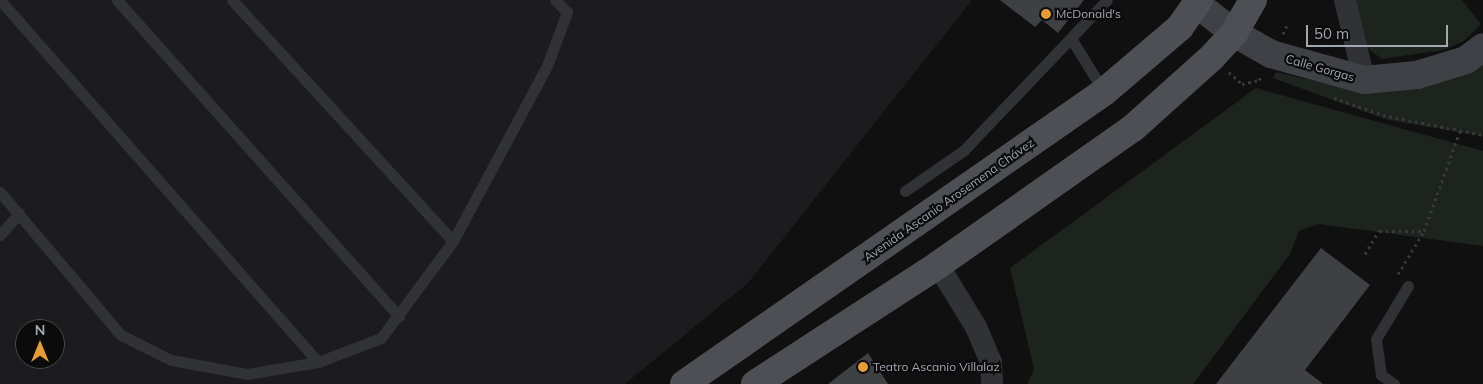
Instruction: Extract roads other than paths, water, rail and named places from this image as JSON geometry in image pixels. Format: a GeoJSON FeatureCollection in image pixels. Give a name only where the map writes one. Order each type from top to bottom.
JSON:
{"type":"FeatureCollection","features":[{"type":"Feature","properties":{"kind":"main road"},"geometry":{"type":"LineString","coordinates":[[755,384],[938,265],[1133,128],[1234,33],[1253,0]]}},
{"type":"Feature","properties":{"kind":"main road","name":"Avenida Ascanio Arosemena Chávez"},"geometry":{"type":"LineString","coordinates":[[684,384],[1104,92],[1174,33],[1196,1]]}},
{"type":"Feature","properties":{"kind":"street"},"geometry":{"type":"LineString","coordinates":[[1345,0],[1364,80]]}},
{"type":"Feature","properties":{"kind":"street","name":"Calle Gorgas"},"geometry":{"type":"LineString","coordinates":[[1196,1],[1234,33],[1271,54],[1364,80],[1417,75],[1466,60],[1483,47]]}},
{"type":"Feature","properties":{"kind":"street"},"geometry":{"type":"LineString","coordinates":[[938,265],[976,328],[991,362],[992,384]]}},
{"type":"Feature","properties":{"kind":"lane"},"geometry":{"type":"LineString","coordinates":[[0,0],[318,362]]}},
{"type":"Feature","properties":{"kind":"lane"},"geometry":{"type":"LineString","coordinates":[[117,0],[399,316]]}},
{"type":"Feature","properties":{"kind":"lane"},"geometry":{"type":"LineString","coordinates":[[232,0],[453,241]]}},
{"type":"Feature","properties":{"kind":"lane"},"geometry":{"type":"LineString","coordinates":[[0,192],[121,335],[171,360],[247,374],[318,362],[381,338],[453,241],[547,66],[567,12],[555,0]]}},
{"type":"Feature","properties":{"kind":"lane"},"geometry":{"type":"LineString","coordinates":[[905,192],[964,150],[1072,40],[1107,0]]}},
{"type":"Feature","properties":{"kind":"lane"},"geometry":{"type":"LineString","coordinates":[[1072,40],[1104,92]]}},
{"type":"Feature","properties":{"kind":"lane"},"geometry":{"type":"LineString","coordinates":[[0,235],[19,213]]}},
{"type":"Feature","properties":{"kind":"lane"},"geometry":{"type":"LineString","coordinates":[[1394,384],[1381,375],[1376,338],[1408,286]]}},
{"type":"Feature","properties":{"kind":"place","name":"McDonald's"},"geometry":{"type":"Point","coordinates":[1046,14]}},
{"type":"Feature","properties":{"kind":"place","name":"Teatro Ascanio Villalaz"},"geometry":{"type":"Point","coordinates":[863,367]}}]}
